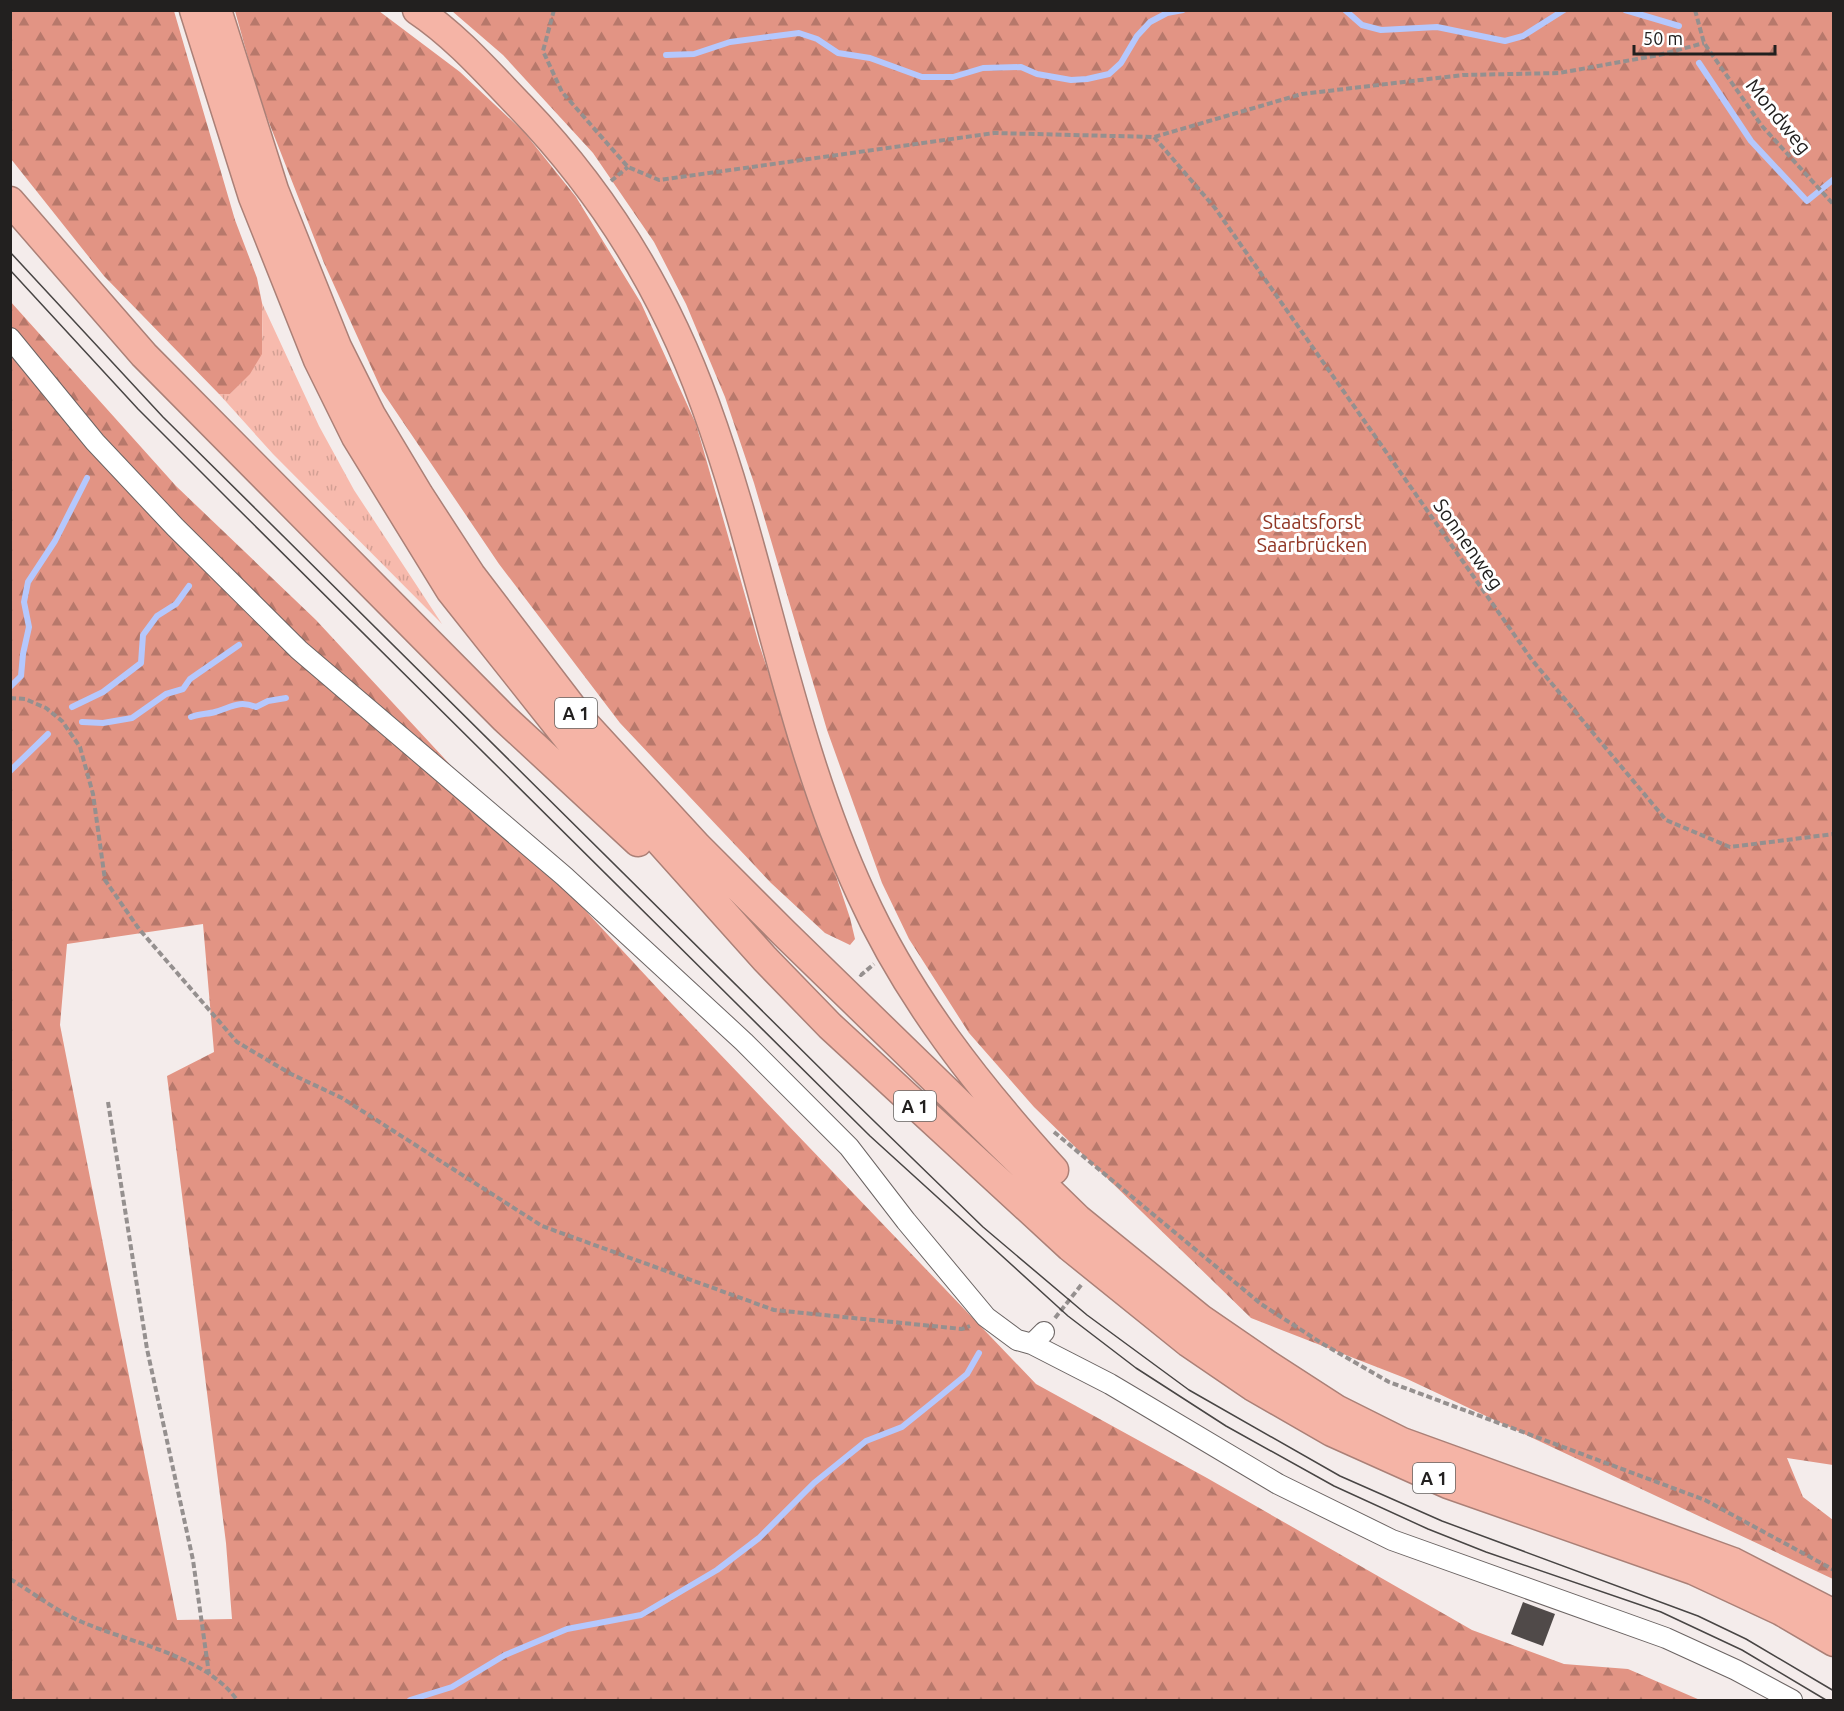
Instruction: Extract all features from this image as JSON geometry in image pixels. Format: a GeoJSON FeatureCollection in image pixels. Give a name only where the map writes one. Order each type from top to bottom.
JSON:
{"type":"FeatureCollection","features":[{"type":"Feature","properties":{"kind":"highway","name":"A 1"},"geometry":{"type":"LineString","coordinates":[[194,10],[253,197],[318,360],[356,437],[450,590],[569,740],[765,960],[838,1034],[1070,1247],[1189,1343],[1252,1386],[1332,1432],[1448,1484],[1693,1570],[1781,1611],[1833,1642]]}},
{"type":"Feature","properties":{"kind":"highway","name":"A 1"},"geometry":{"type":"LineString","coordinates":[[217,10],[274,189],[336,347],[377,425],[471,576],[584,723],[697,846],[1078,1219],[1201,1319],[1336,1409],[1402,1442],[1733,1562],[1792,1590],[1833,1614]]}},
{"type":"Feature","properties":{"kind":"highway"},"geometry":{"type":"LineString","coordinates":[[417,10],[488,72],[548,135],[606,211],[636,255],[667,312],[705,403],[733,489],[803,737],[835,830],[860,892],[888,951],[920,1005],[956,1054],[1009,1120],[1143,1271]]}},
{"type":"Feature","properties":{"kind":"highway"},"geometry":{"type":"LineString","coordinates":[[10,201],[144,355],[255,468],[504,718],[765,960]]}},
{"type":"Feature","properties":{"kind":"lane"},"geometry":{"type":"LineString","coordinates":[[10,338],[95,442],[175,527],[299,650],[564,876],[805,1101],[849,1147],[906,1221],[986,1317],[1017,1340],[1038,1338],[1110,1384],[1278,1484],[1392,1540],[1666,1638],[1736,1670],[1792,1701]]}},
{"type":"Feature","properties":{"kind":"path"},"geometry":{"type":"LineString","coordinates":[[554,10],[543,51],[562,92],[628,167],[659,180],[994,133],[1154,137],[1302,94],[1463,75],[1559,74],[1659,56],[1704,43]]}},
{"type":"Feature","properties":{"kind":"path","name":"Mondweg"},"geometry":{"type":"LineString","coordinates":[[1695,10],[1704,43],[1762,126],[1833,205]]}},
{"type":"Feature","properties":{"kind":"path","name":"Sonnenweg"},"geometry":{"type":"LineString","coordinates":[[1154,137],[1215,208],[1532,660],[1666,820],[1730,847],[1833,834]]}},
{"type":"Feature","properties":{"kind":"path"},"geometry":{"type":"LineString","coordinates":[[606,185],[628,167]]}},
{"type":"Feature","properties":{"kind":"path"},"geometry":{"type":"LineString","coordinates":[[10,698],[25,699],[46,708],[62,721],[80,747],[93,794],[105,880],[139,929],[237,1042],[291,1074],[342,1098],[542,1226],[774,1310],[962,1329],[986,1317]]}},
{"type":"Feature","properties":{"kind":"path"},"geometry":{"type":"LineString","coordinates":[[854,968],[861,975],[888,951]]}},
{"type":"Feature","properties":{"kind":"path"},"geometry":{"type":"LineString","coordinates":[[108,1102],[147,1349],[193,1560],[209,1674]]}},
{"type":"Feature","properties":{"kind":"path"},"geometry":{"type":"LineString","coordinates":[[1048,1127],[1261,1304],[1323,1344],[1389,1382],[1705,1500],[1833,1570]]}},
{"type":"Feature","properties":{"kind":"path"},"geometry":{"type":"LineString","coordinates":[[1038,1338],[1082,1284]]}},
{"type":"Feature","properties":{"kind":"path"},"geometry":{"type":"LineString","coordinates":[[10,1579],[80,1621],[191,1664],[226,1684],[237,1701]]}},
{"type":"Feature","properties":{"kind":"green space"},"geometry":{"type":"Polygon","coordinates":[[[10,11],[174,11],[235,220],[257,278],[262,303],[262,354],[250,374],[230,394],[219,394],[104,276],[11,159],[10,11]]]}},
{"type":"Feature","properties":{"kind":"green space"},"geometry":{"type":"Polygon","coordinates":[[[235,11],[379,11],[460,72],[524,132],[576,197],[641,303],[696,424],[759,644],[850,918],[855,939],[850,945],[825,933],[771,883],[620,723],[499,564],[382,391],[324,263],[259,97],[235,11]]]}},
{"type":"Feature","properties":{"kind":"green space","name":"Staatsforst Saarbrücken"},"geometry":{"type":"Polygon","coordinates":[[[452,11],[1833,11],[1833,1465],[1787,1458],[1803,1497],[1833,1520],[1833,1579],[1405,1378],[1251,1318],[1034,1107],[969,1033],[909,939],[882,883],[827,730],[754,483],[725,397],[686,304],[654,242],[593,153],[503,55],[452,11]]]}},
{"type":"Feature","properties":{"kind":"green space"},"geometry":{"type":"Polygon","coordinates":[[[10,301],[176,486],[316,620],[672,1004],[1036,1384],[1207,1478],[1472,1630],[1564,1664],[1628,1669],[1700,1700],[11,1700],[10,301]],[[203,924],[67,944],[60,1025],[177,1620],[232,1619],[226,1543],[167,1076],[214,1052],[203,924]]]}},
{"type":"Feature","properties":{"kind":"green space"},"geometry":{"type":"Polygon","coordinates":[[[262,303],[319,426],[354,490],[442,624],[273,454],[219,394],[230,394],[256,362],[262,344],[262,303]]]}},
{"type":"Feature","properties":{"kind":"building"},"geometry":{"type":"Polygon","coordinates":[[[1523,1602],[1555,1614],[1543,1646],[1511,1634],[1523,1602]]]}},
{"type":"Feature","properties":{"kind":"waterway"},"geometry":{"type":"LineString","coordinates":[[666,55],[694,54],[730,42],[799,33],[817,39],[838,53],[870,58],[922,77],[953,77],[983,68],[1021,67],[1037,74],[1071,80],[1087,79],[1109,74],[1121,63],[1137,36],[1150,22],[1167,13],[1183,10]]}},
{"type":"Feature","properties":{"kind":"waterway"},"geometry":{"type":"LineString","coordinates":[[1345,10],[1362,25],[1381,30],[1437,27],[1505,41],[1523,36],[1564,10]]}},
{"type":"Feature","properties":{"kind":"waterway"},"geometry":{"type":"LineString","coordinates":[[1625,10],[1679,26]]}},
{"type":"Feature","properties":{"kind":"waterway"},"geometry":{"type":"LineString","coordinates":[[1699,63],[1751,141],[1807,201],[1834,179]]}},
{"type":"Feature","properties":{"kind":"waterway"},"geometry":{"type":"LineString","coordinates":[[10,687],[21,676],[29,627],[24,602],[28,582],[55,541],[87,478]]}},
{"type":"Feature","properties":{"kind":"waterway"},"geometry":{"type":"LineString","coordinates":[[72,707],[103,692],[141,663],[143,635],[157,616],[176,604],[189,586]]}},
{"type":"Feature","properties":{"kind":"waterway"},"geometry":{"type":"LineString","coordinates":[[82,722],[103,723],[132,718],[166,694],[183,689],[190,679],[239,645]]}},
{"type":"Feature","properties":{"kind":"waterway"},"geometry":{"type":"LineString","coordinates":[[191,717],[236,705],[245,704],[256,707],[268,701],[286,698]]}},
{"type":"Feature","properties":{"kind":"waterway"},"geometry":{"type":"LineString","coordinates":[[10,771],[48,734]]}},
{"type":"Feature","properties":{"kind":"waterway"},"geometry":{"type":"LineString","coordinates":[[410,1700],[452,1687],[505,1655],[567,1629],[641,1615],[717,1570],[759,1538],[814,1483],[866,1441],[902,1427],[967,1374],[979,1353]]}},
{"type":"Feature","properties":{"kind":"tram line"},"geometry":{"type":"LineString","coordinates":[[10,252],[163,417],[840,1088],[983,1227],[1087,1315],[1189,1390],[1340,1476],[1442,1521],[1698,1616],[1746,1639],[1834,1691]]}},
{"type":"Feature","properties":{"kind":"tram line"},"geometry":{"type":"LineString","coordinates":[[10,270],[138,409],[870,1136],[1068,1316],[1136,1368],[1226,1426],[1334,1486],[1428,1529],[1486,1552],[1661,1612],[1742,1650],[1826,1700]]}}]}
